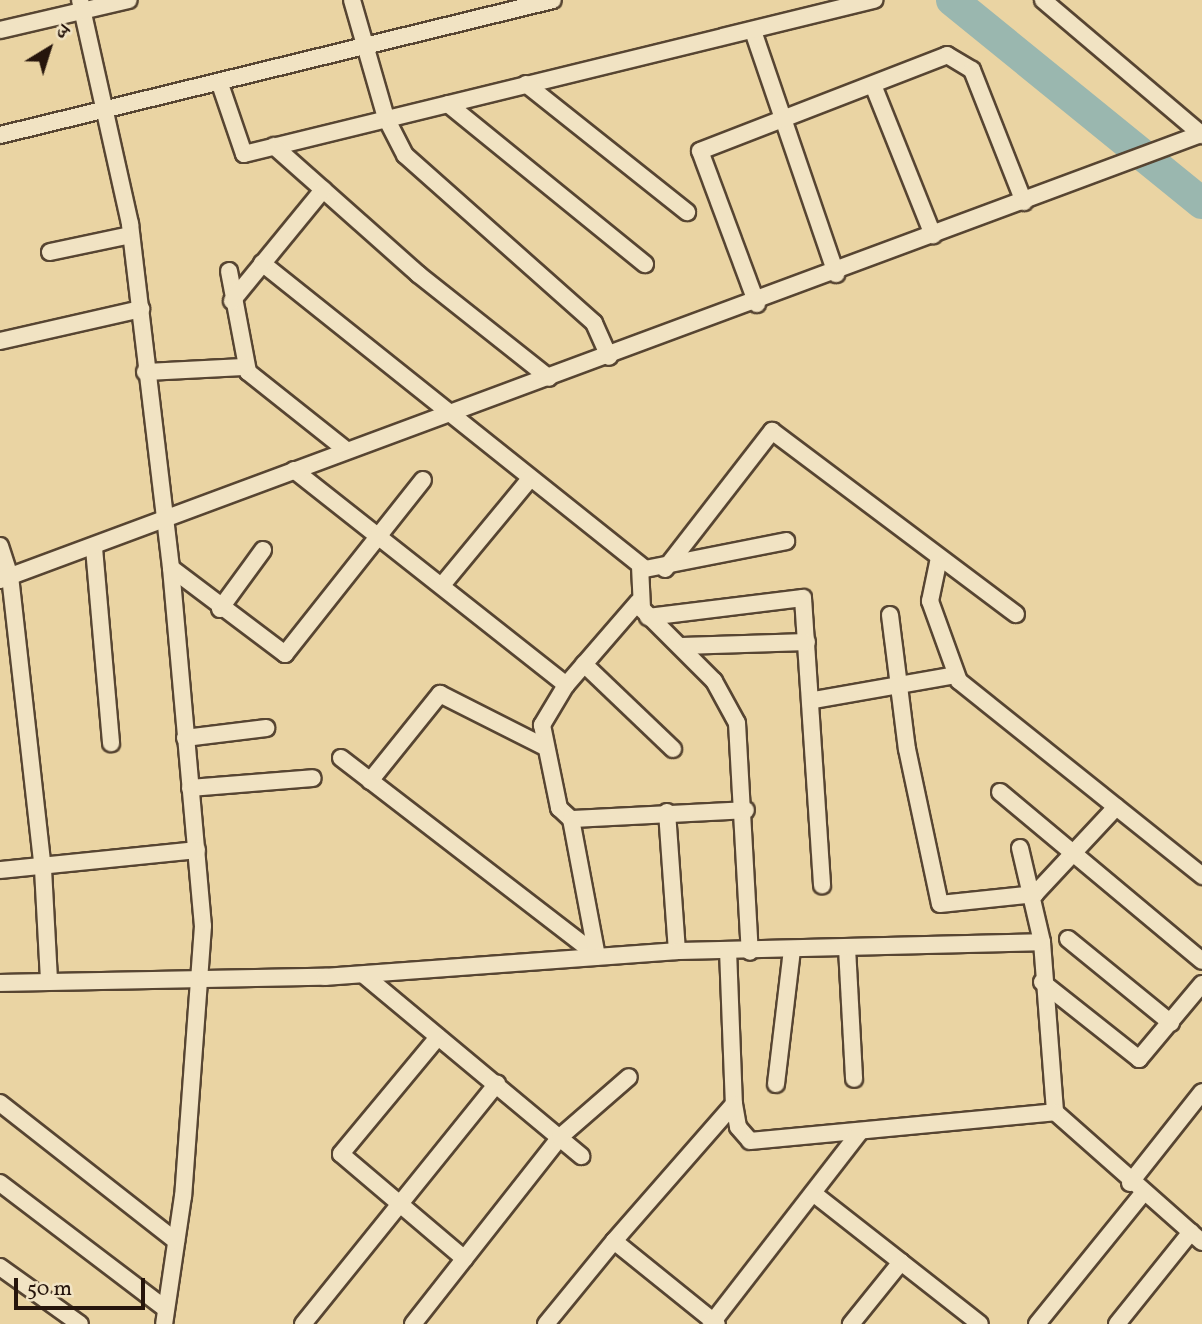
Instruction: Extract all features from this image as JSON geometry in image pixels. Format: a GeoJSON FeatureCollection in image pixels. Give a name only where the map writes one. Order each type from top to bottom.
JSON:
{"type":"FeatureCollection","features":[{"type":"Feature","properties":{"kind":"street"},"geometry":{"type":"LineString","coordinates":[[0,30],[81,6],[129,0]]}},
{"type":"Feature","properties":{"kind":"street"},"geometry":{"type":"LineString","coordinates":[[352,0],[363,46],[396,143],[421,171],[594,323],[609,357]]}},
{"type":"Feature","properties":{"kind":"street"},"geometry":{"type":"LineString","coordinates":[[0,135],[107,113],[553,0]]}},
{"type":"Feature","properties":{"kind":"street"},"geometry":{"type":"LineString","coordinates":[[220,84],[240,152],[275,146],[874,0]]}},
{"type":"Feature","properties":{"kind":"street"},"geometry":{"type":"LineString","coordinates":[[5,578],[163,524],[443,412],[549,378],[757,304],[1201,135],[1043,0]]}},
{"type":"Feature","properties":{"kind":"street"},"geometry":{"type":"LineString","coordinates":[[81,6],[107,113],[131,235],[163,524],[171,568],[197,850],[200,979],[176,1241],[165,1317]]}},
{"type":"Feature","properties":{"kind":"street"},"geometry":{"type":"LineString","coordinates":[[753,31],[781,121],[836,274]]}},
{"type":"Feature","properties":{"kind":"street"},"geometry":{"type":"LineString","coordinates":[[757,304],[698,155],[947,55],[966,61],[1024,202]]}},
{"type":"Feature","properties":{"kind":"street"},"geometry":{"type":"LineString","coordinates":[[526,84],[687,212]]}},
{"type":"Feature","properties":{"kind":"street"},"geometry":{"type":"LineString","coordinates":[[873,85],[933,235]]}},
{"type":"Feature","properties":{"kind":"street"},"geometry":{"type":"LineString","coordinates":[[448,104],[645,264]]}},
{"type":"Feature","properties":{"kind":"street"},"geometry":{"type":"LineString","coordinates":[[275,146],[323,190],[549,378]]}},
{"type":"Feature","properties":{"kind":"street"},"geometry":{"type":"LineString","coordinates":[[232,301],[323,190]]}},
{"type":"Feature","properties":{"kind":"street"},"geometry":{"type":"LineString","coordinates":[[50,252],[131,235]]}},
{"type":"Feature","properties":{"kind":"street"},"geometry":{"type":"LineString","coordinates":[[262,263],[443,412],[640,566],[665,569],[786,541]]}},
{"type":"Feature","properties":{"kind":"street"},"geometry":{"type":"LineString","coordinates":[[229,271],[245,367],[346,450]]}},
{"type":"Feature","properties":{"kind":"street"},"geometry":{"type":"LineString","coordinates":[[0,341],[141,309]]}},
{"type":"Feature","properties":{"kind":"street"},"geometry":{"type":"LineString","coordinates":[[145,372],[245,367]]}},
{"type":"Feature","properties":{"kind":"street"},"geometry":{"type":"LineString","coordinates":[[665,569],[772,431],[1016,614]]}},
{"type":"Feature","properties":{"kind":"street"},"geometry":{"type":"LineString","coordinates":[[295,470],[443,584],[566,685]]}},
{"type":"Feature","properties":{"kind":"street"},"geometry":{"type":"LineString","coordinates":[[443,584],[530,479]]}},
{"type":"Feature","properties":{"kind":"street"},"geometry":{"type":"LineString","coordinates":[[171,568],[220,609],[285,654],[423,480]]}},
{"type":"Feature","properties":{"kind":"street"},"geometry":{"type":"LineString","coordinates":[[0,547],[43,869],[48,981]]}},
{"type":"Feature","properties":{"kind":"street"},"geometry":{"type":"LineString","coordinates":[[94,548],[111,743]]}},
{"type":"Feature","properties":{"kind":"street"},"geometry":{"type":"LineString","coordinates":[[220,609],[263,550]]}},
{"type":"Feature","properties":{"kind":"street"},"geometry":{"type":"LineString","coordinates":[[939,558],[930,601],[956,675],[1202,876]]}},
{"type":"Feature","properties":{"kind":"street"},"geometry":{"type":"LineString","coordinates":[[640,566],[638,602],[648,617],[682,646],[732,709],[746,810],[750,952]]}},
{"type":"Feature","properties":{"kind":"street"},"geometry":{"type":"LineString","coordinates":[[648,617],[799,596],[814,700],[822,885]]}},
{"type":"Feature","properties":{"kind":"street"},"geometry":{"type":"LineString","coordinates":[[597,957],[571,819],[559,808],[543,746],[542,725],[566,685],[638,602]]}},
{"type":"Feature","properties":{"kind":"street"},"geometry":{"type":"LineString","coordinates":[[890,615],[896,684],[937,900],[949,906],[1035,894],[1116,807]]}},
{"type":"Feature","properties":{"kind":"street"},"geometry":{"type":"LineString","coordinates":[[682,646],[807,642]]}},
{"type":"Feature","properties":{"kind":"street"},"geometry":{"type":"LineString","coordinates":[[584,664],[673,749]]}},
{"type":"Feature","properties":{"kind":"street"},"geometry":{"type":"LineString","coordinates":[[814,700],[956,675]]}},
{"type":"Feature","properties":{"kind":"street"},"geometry":{"type":"LineString","coordinates":[[370,781],[440,694],[543,746]]}},
{"type":"Feature","properties":{"kind":"street"},"geometry":{"type":"LineString","coordinates":[[185,738],[266,728]]}},
{"type":"Feature","properties":{"kind":"street"},"geometry":{"type":"LineString","coordinates":[[341,758],[597,957]]}},
{"type":"Feature","properties":{"kind":"street"},"geometry":{"type":"LineString","coordinates":[[190,788],[313,778]]}},
{"type":"Feature","properties":{"kind":"street"},"geometry":{"type":"LineString","coordinates":[[1000,792],[1202,961]]}},
{"type":"Feature","properties":{"kind":"street"},"geometry":{"type":"LineString","coordinates":[[571,819],[746,810]]}},
{"type":"Feature","properties":{"kind":"street"},"geometry":{"type":"LineString","coordinates":[[667,812],[677,951]]}},
{"type":"Feature","properties":{"kind":"street"},"geometry":{"type":"LineString","coordinates":[[1020,848],[1035,894],[1042,942],[1042,982],[1055,1112],[1136,1188],[1197,1237],[1117,1324]]}},
{"type":"Feature","properties":{"kind":"street"},"geometry":{"type":"LineString","coordinates":[[0,870],[43,869],[197,850]]}},
{"type":"Feature","properties":{"kind":"street"},"geometry":{"type":"LineString","coordinates":[[1068,939],[1171,1023]]}},
{"type":"Feature","properties":{"kind":"street"},"geometry":{"type":"LineString","coordinates":[[0,983],[364,975],[677,951],[750,952],[1042,942]]}},
{"type":"Feature","properties":{"kind":"street"},"geometry":{"type":"LineString","coordinates":[[847,948],[854,1079]]}},
{"type":"Feature","properties":{"kind":"street"},"geometry":{"type":"LineString","coordinates":[[728,950],[734,1104],[737,1127],[750,1141],[859,1133],[1055,1112]]}},
{"type":"Feature","properties":{"kind":"street"},"geometry":{"type":"LineString","coordinates":[[776,1084],[792,950]]}},
{"type":"Feature","properties":{"kind":"street"},"geometry":{"type":"LineString","coordinates":[[364,975],[581,1156]]}},
{"type":"Feature","properties":{"kind":"street"},"geometry":{"type":"LineString","coordinates":[[1042,982],[1135,1059],[1148,1055],[1202,984]]}},
{"type":"Feature","properties":{"kind":"street"},"geometry":{"type":"LineString","coordinates":[[438,1037],[342,1148],[344,1159],[465,1259]]}},
{"type":"Feature","properties":{"kind":"street"},"geometry":{"type":"LineString","coordinates":[[414,1324],[560,1137],[629,1077]]}},
{"type":"Feature","properties":{"kind":"street"},"geometry":{"type":"LineString","coordinates":[[303,1324],[398,1203],[497,1084]]}},
{"type":"Feature","properties":{"kind":"street"},"geometry":{"type":"LineString","coordinates":[[1037,1324],[1202,1092]]}},
{"type":"Feature","properties":{"kind":"street"},"geometry":{"type":"LineString","coordinates":[[0,1102],[176,1241]]}},
{"type":"Feature","properties":{"kind":"street"},"geometry":{"type":"LineString","coordinates":[[545,1324],[734,1104]]}},
{"type":"Feature","properties":{"kind":"street"},"geometry":{"type":"LineString","coordinates":[[614,1241],[714,1323],[859,1133]]}},
{"type":"Feature","properties":{"kind":"street"},"geometry":{"type":"LineString","coordinates":[[0,1183],[165,1317]]}},
{"type":"Feature","properties":{"kind":"street"},"geometry":{"type":"LineString","coordinates":[[813,1193],[980,1324]]}},
{"type":"Feature","properties":{"kind":"street"},"geometry":{"type":"LineString","coordinates":[[851,1324],[901,1262]]}},
{"type":"Feature","properties":{"kind":"street"},"geometry":{"type":"LineString","coordinates":[[0,1267],[80,1324]]}},
{"type":"Feature","properties":{"kind":"waterway"},"geometry":{"type":"LineString","coordinates":[[952,0],[1202,203]]}}]}
